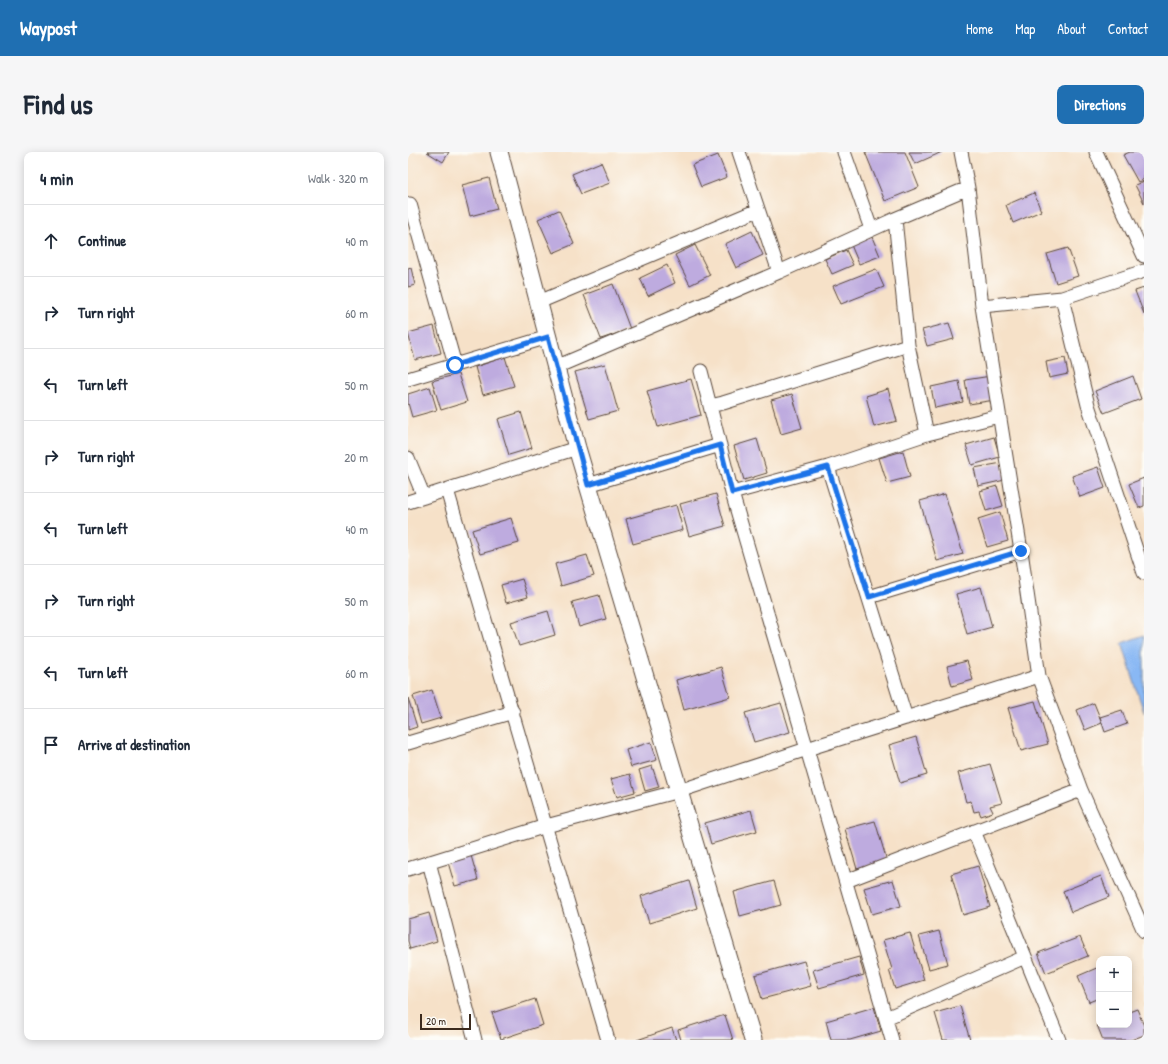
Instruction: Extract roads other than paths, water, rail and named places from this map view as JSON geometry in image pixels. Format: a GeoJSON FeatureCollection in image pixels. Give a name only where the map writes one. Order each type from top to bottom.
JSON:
{"type":"FeatureCollection","features":[{"type":"Feature","properties":{"kind":"street"},"geometry":{"type":"LineString","coordinates":[[499,152],[577,448],[753,1040]]}},
{"type":"Feature","properties":{"kind":"street"},"geometry":{"type":"LineString","coordinates":[[739,152],[779,272]]}},
{"type":"Feature","properties":{"kind":"street"},"geometry":{"type":"LineString","coordinates":[[844,152],[871,229]]}},
{"type":"Feature","properties":{"kind":"street"},"geometry":{"type":"LineString","coordinates":[[961,152],[968,188],[982,306],[1021,551],[1039,676],[1081,790],[1144,931]]}},
{"type":"Feature","properties":{"kind":"street"},"geometry":{"type":"LineString","coordinates":[[1096,152],[1144,256]]}},
{"type":"Feature","properties":{"kind":"street"},"geometry":{"type":"LineString","coordinates":[[556,367],[779,272],[871,229],[968,188]]}},
{"type":"Feature","properties":{"kind":"street"},"geometry":{"type":"LineString","coordinates":[[410,204],[455,365]]}},
{"type":"Feature","properties":{"kind":"street"},"geometry":{"type":"LineString","coordinates":[[539,302],[758,210]]}},
{"type":"Feature","properties":{"kind":"street"},"geometry":{"type":"LineString","coordinates":[[895,219],[908,345],[927,434]]}},
{"type":"Feature","properties":{"kind":"street"},"geometry":{"type":"LineString","coordinates":[[982,306],[1062,298],[1144,271]]}},
{"type":"Feature","properties":{"kind":"street"},"geometry":{"type":"LineString","coordinates":[[1062,298],[1088,405],[1144,573]]}},
{"type":"Feature","properties":{"kind":"street"},"geometry":{"type":"LineString","coordinates":[[408,379],[548,337]]}},
{"type":"Feature","properties":{"kind":"street"},"geometry":{"type":"LineString","coordinates":[[710,406],[724,403],[908,345]]}},
{"type":"Feature","properties":{"kind":"street"},"geometry":{"type":"LineString","coordinates":[[701,371],[732,493],[892,1040]]}},
{"type":"Feature","properties":{"kind":"street"},"geometry":{"type":"LineString","coordinates":[[732,493],[828,467],[927,434],[1000,416]]}},
{"type":"Feature","properties":{"kind":"street"},"geometry":{"type":"LineString","coordinates":[[588,485],[720,445]]}},
{"type":"Feature","properties":{"kind":"street"},"geometry":{"type":"LineString","coordinates":[[408,502],[577,448]]}},
{"type":"Feature","properties":{"kind":"street"},"geometry":{"type":"LineString","coordinates":[[408,458],[424,497]]}},
{"type":"Feature","properties":{"kind":"street"},"geometry":{"type":"LineString","coordinates":[[828,467],[906,718]]}},
{"type":"Feature","properties":{"kind":"street"},"geometry":{"type":"LineString","coordinates":[[447,490],[608,1040]]}},
{"type":"Feature","properties":{"kind":"street"},"geometry":{"type":"LineString","coordinates":[[869,597],[1021,551]]}},
{"type":"Feature","properties":{"kind":"street"},"geometry":{"type":"LineString","coordinates":[[408,869],[546,826],[679,791],[1039,676]]}},
{"type":"Feature","properties":{"kind":"street"},"geometry":{"type":"LineString","coordinates":[[408,743],[513,712]]}},
{"type":"Feature","properties":{"kind":"street"},"geometry":{"type":"LineString","coordinates":[[846,881],[1081,790]]}},
{"type":"Feature","properties":{"kind":"street"},"geometry":{"type":"LineString","coordinates":[[974,831],[1059,1040]]}},
{"type":"Feature","properties":{"kind":"street"},"geometry":{"type":"LineString","coordinates":[[429,862],[475,1040]]}},
{"type":"Feature","properties":{"kind":"street"},"geometry":{"type":"LineString","coordinates":[[886,1018],[1025,957]]}},
{"type":"Feature","properties":{"kind":"water"},"geometry":{"type":"Polygon","coordinates":[[[1144,635],[1144,713],[1122,643],[1144,635]]]}}]}
